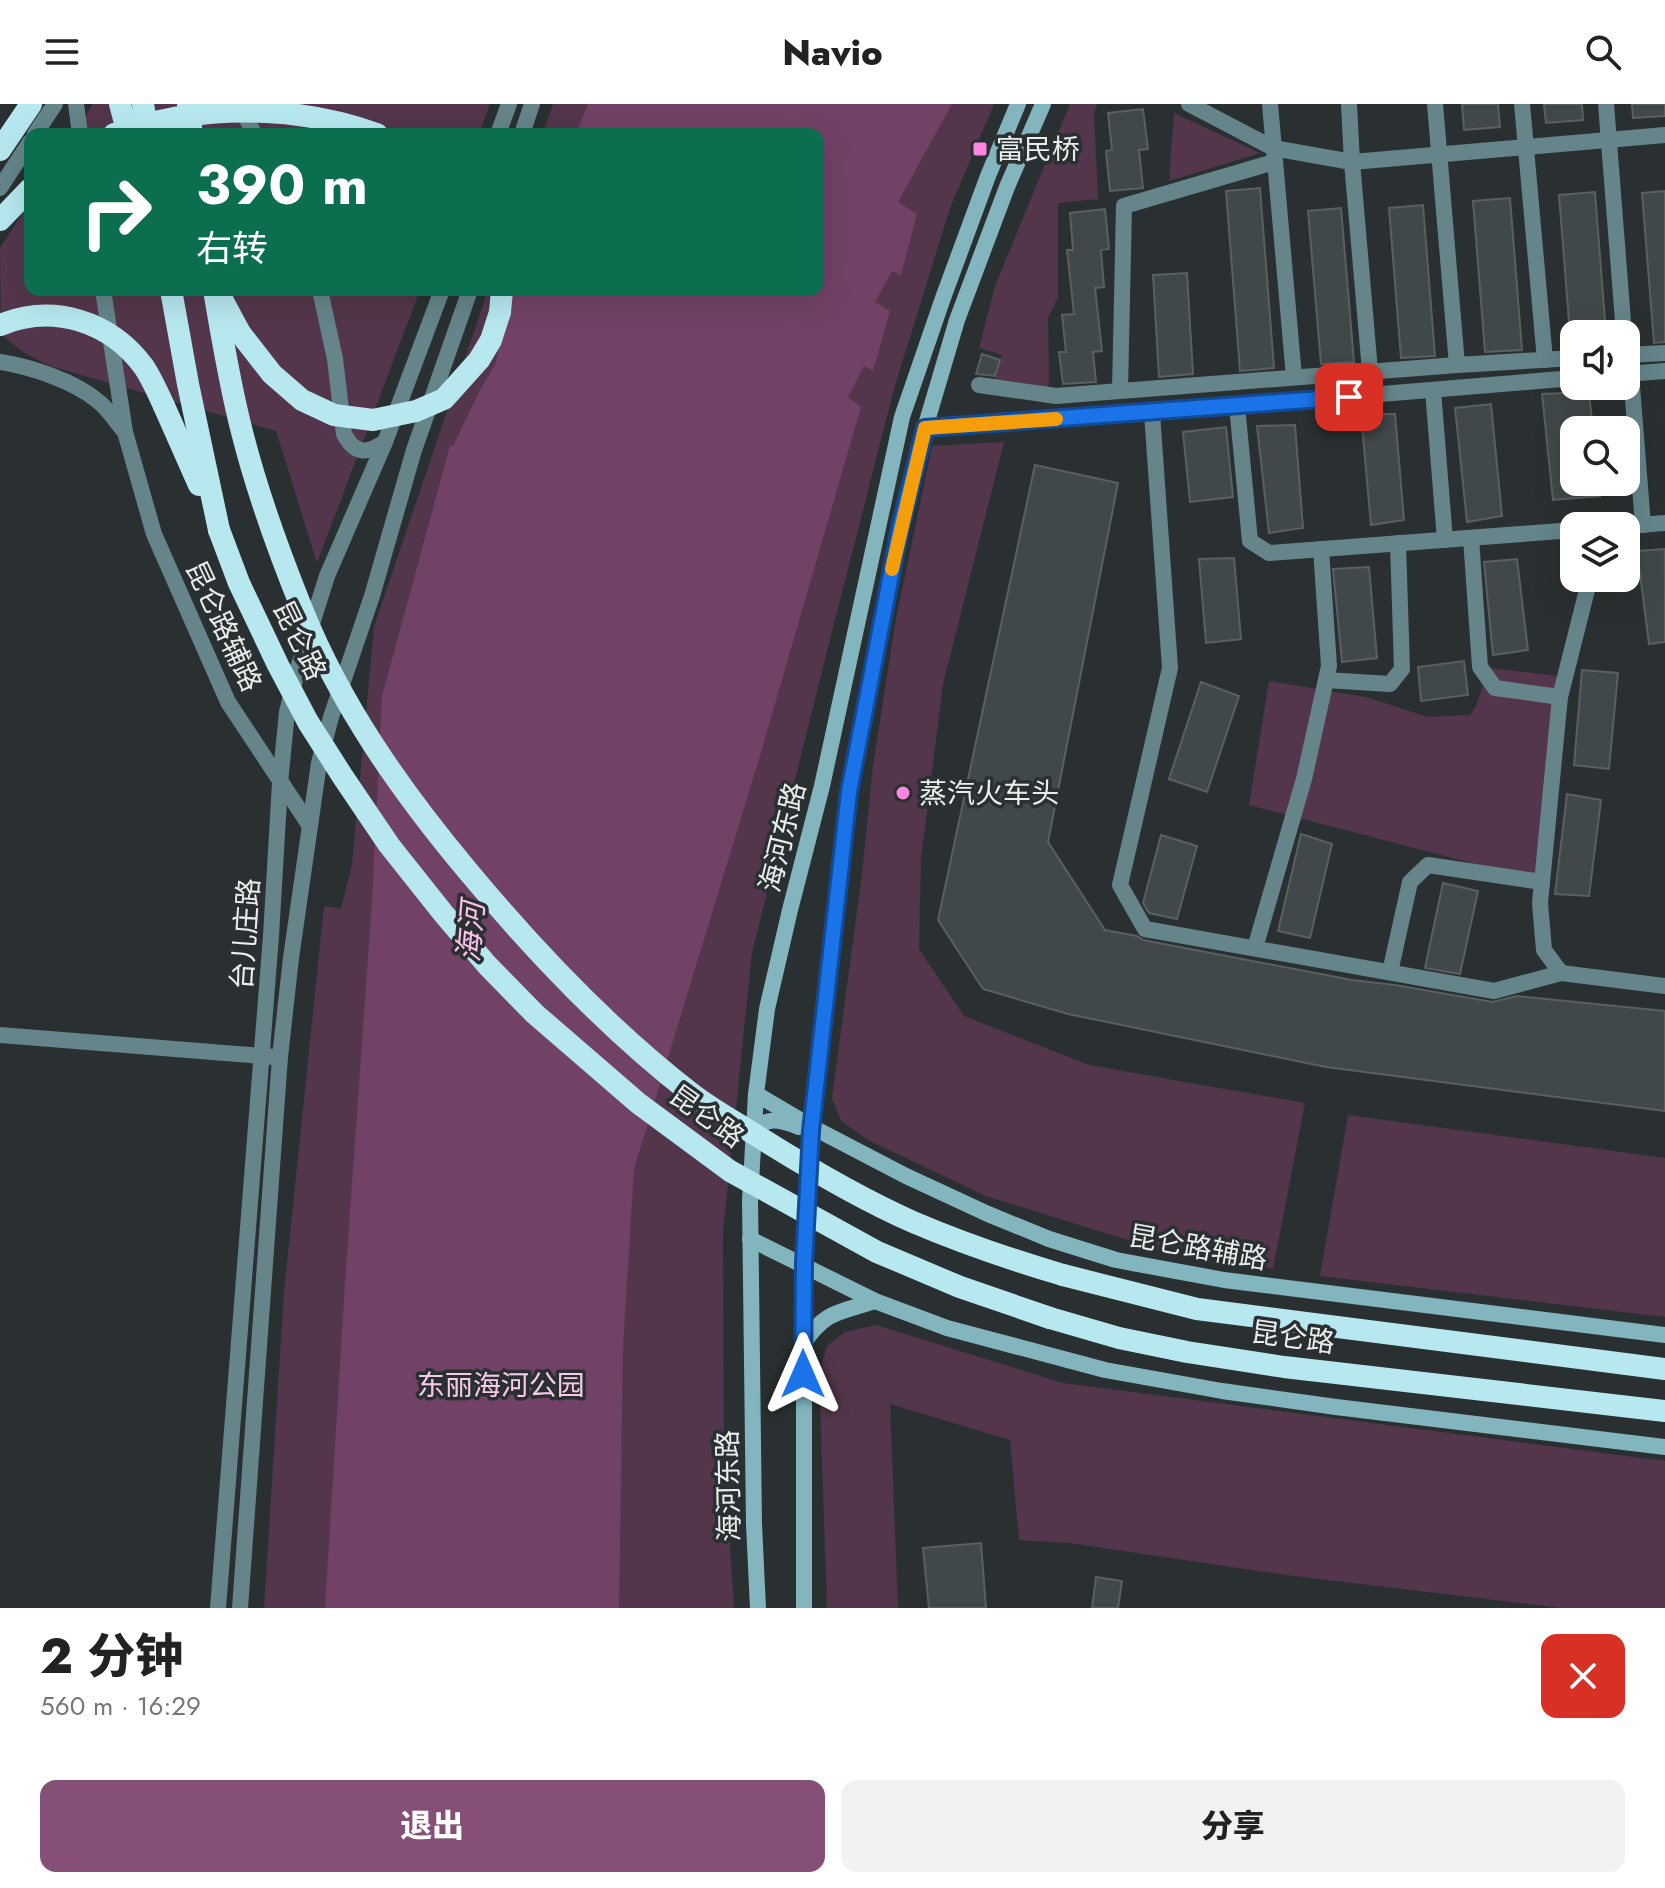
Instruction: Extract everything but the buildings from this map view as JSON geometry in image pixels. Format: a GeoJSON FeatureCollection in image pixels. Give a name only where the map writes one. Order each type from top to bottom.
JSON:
{"type":"FeatureCollection","features":[{"type":"Feature","properties":{"kind":"highway"},"geometry":{"type":"LineString","coordinates":[[0,150],[31,104]]}},
{"type":"Feature","properties":{"kind":"highway"},"geometry":{"type":"LineString","coordinates":[[120,104],[126,128]]}},
{"type":"Feature","properties":{"kind":"highway"},"geometry":{"type":"LineString","coordinates":[[143,104],[147,128]]}},
{"type":"Feature","properties":{"kind":"highway"},"geometry":{"type":"LineString","coordinates":[[188,104],[191,128]]}},
{"type":"Feature","properties":{"kind":"highway"},"geometry":{"type":"LineString","coordinates":[[128,128],[174,113],[229,105],[312,113],[361,128]]}},
{"type":"Feature","properties":{"kind":"highway"},"geometry":{"type":"LineString","coordinates":[[0,220],[24,195]]}},
{"type":"Feature","properties":{"kind":"highway","name":"昆仑路"},"geometry":{"type":"LineString","coordinates":[[172,296],[219,530],[239,583],[308,722],[389,845],[487,965],[535,1014],[638,1103],[730,1171],[877,1252],[960,1287],[1050,1318],[1119,1338],[1270,1365],[1665,1411]]}},
{"type":"Feature","properties":{"kind":"highway","name":"昆仑路"},"geometry":{"type":"LineString","coordinates":[[217,296],[242,432],[260,496],[303,611],[355,718],[434,830],[552,967],[613,1028],[694,1096],[792,1157],[910,1220],[1007,1258],[1063,1275],[1197,1309],[1665,1369]]}},
{"type":"Feature","properties":{"kind":"highway"},"geometry":{"type":"LineString","coordinates":[[219,296],[240,333],[272,374],[302,400],[334,415],[373,420],[416,411],[444,399],[479,360],[491,340],[501,296]]}},
{"type":"Feature","properties":{"kind":"highway"},"geometry":{"type":"LineString","coordinates":[[0,325],[27,316],[71,318],[100,328],[125,347],[151,378],[219,530]]}},
{"type":"Feature","properties":{"kind":"main road","name":"海河东路"},"geometry":{"type":"LineString","coordinates":[[758,1608],[750,1200],[756,1094],[767,1009],[825,772],[902,417],[988,176],[1018,104]]}},
{"type":"Feature","properties":{"kind":"main road","name":"海河东路"},"geometry":{"type":"LineString","coordinates":[[804,1608],[804,1265],[812,1129],[849,792],[900,528],[925,428],[957,320],[1007,187],[1043,104]]}},
{"type":"Feature","properties":{"kind":"main road"},"geometry":{"type":"LineString","coordinates":[[817,1079],[822,1116],[839,1141]]}},
{"type":"Feature","properties":{"kind":"main road"},"geometry":{"type":"LineString","coordinates":[[756,1094],[812,1129]]}},
{"type":"Feature","properties":{"kind":"main road"},"geometry":{"type":"LineString","coordinates":[[754,1136],[762,1123],[772,1120],[812,1129]]}},
{"type":"Feature","properties":{"kind":"main road","name":"昆仑路辅路"},"geometry":{"type":"LineString","coordinates":[[812,1129],[988,1214],[1049,1239],[1116,1260],[1249,1284],[1665,1335]]}},
{"type":"Feature","properties":{"kind":"main road"},"geometry":{"type":"LineString","coordinates":[[750,1200],[753,1217],[762,1233],[804,1265],[875,1301],[947,1328],[1105,1370],[1222,1391],[1665,1447]]}},
{"type":"Feature","properties":{"kind":"main road"},"geometry":{"type":"LineString","coordinates":[[750,1239],[804,1265]]}},
{"type":"Feature","properties":{"kind":"main road"},"geometry":{"type":"LineString","coordinates":[[803,1344],[827,1316],[875,1301]]}},
{"type":"Feature","properties":{"kind":"street"},"geometry":{"type":"LineString","coordinates":[[39,128],[55,104]]}},
{"type":"Feature","properties":{"kind":"street"},"geometry":{"type":"LineString","coordinates":[[76,104],[79,128]]}},
{"type":"Feature","properties":{"kind":"street"},"geometry":{"type":"LineString","coordinates":[[240,104],[251,128]]}},
{"type":"Feature","properties":{"kind":"street"},"geometry":{"type":"LineString","coordinates":[[500,128],[509,104]]}},
{"type":"Feature","properties":{"kind":"street"},"geometry":{"type":"LineString","coordinates":[[524,128],[532,104]]}},
{"type":"Feature","properties":{"kind":"street"},"geometry":{"type":"LineString","coordinates":[[1189,104],[1274,155]]}},
{"type":"Feature","properties":{"kind":"street"},"geometry":{"type":"LineString","coordinates":[[1270,104],[1294,377]]}},
{"type":"Feature","properties":{"kind":"street"},"geometry":{"type":"LineString","coordinates":[[1349,104],[1370,371]]}},
{"type":"Feature","properties":{"kind":"street"},"geometry":{"type":"LineString","coordinates":[[1435,104],[1457,365]]}},
{"type":"Feature","properties":{"kind":"street"},"geometry":{"type":"LineString","coordinates":[[1522,104],[1545,360]]}},
{"type":"Feature","properties":{"kind":"street"},"geometry":{"type":"LineString","coordinates":[[1606,104],[1623,320]]}},
{"type":"Feature","properties":{"kind":"street"},"geometry":{"type":"LineString","coordinates":[[1120,391],[1124,206],[1274,155],[1352,162],[1665,135]]}},
{"type":"Feature","properties":{"kind":"street"},"geometry":{"type":"LineString","coordinates":[[0,188],[24,151]]}},
{"type":"Feature","properties":{"kind":"street","name":"昆仑路辅路"},"geometry":{"type":"LineString","coordinates":[[104,296],[125,432],[154,534],[228,702],[310,826]]}},
{"type":"Feature","properties":{"kind":"street"},"geometry":{"type":"LineString","coordinates":[[321,296],[335,359],[344,434],[350,445],[368,451],[385,442]]}},
{"type":"Feature","properties":{"kind":"street","name":"台儿庄路"},"geometry":{"type":"LineString","coordinates":[[218,1608],[287,712],[327,576],[385,442],[440,296]]}},
{"type":"Feature","properties":{"kind":"street","name":"台儿庄路"},"geometry":{"type":"LineString","coordinates":[[240,1608],[280,1057],[319,763],[331,717],[364,624],[414,450],[468,296]]}},
{"type":"Feature","properties":{"kind":"street"},"geometry":{"type":"LineString","coordinates":[[1640,354],[1665,353]]}},
{"type":"Feature","properties":{"kind":"street"},"geometry":{"type":"LineString","coordinates":[[979,385],[1056,396],[1560,359]]}},
{"type":"Feature","properties":{"kind":"street","name":"昆仑路辅路"},"geometry":{"type":"LineString","coordinates":[[0,362],[67,382],[100,403],[125,432]]}},
{"type":"Feature","properties":{"kind":"street"},"geometry":{"type":"LineString","coordinates":[[1640,373],[1665,371]]}},
{"type":"Feature","properties":{"kind":"street"},"geometry":{"type":"LineString","coordinates":[[925,428],[1152,413],[1560,379]]}},
{"type":"Feature","properties":{"kind":"street"},"geometry":{"type":"LineString","coordinates":[[1433,390],[1445,540]]}},
{"type":"Feature","properties":{"kind":"street"},"geometry":{"type":"LineString","coordinates":[[1629,400],[1634,512]]}},
{"type":"Feature","properties":{"kind":"street"},"geometry":{"type":"LineString","coordinates":[[1237,406],[1250,541],[1269,553],[1560,531]]}},
{"type":"Feature","properties":{"kind":"street"},"geometry":{"type":"LineString","coordinates":[[1152,413],[1170,668],[1120,885],[1145,929],[1494,991],[1561,973],[1665,986]]}},
{"type":"Feature","properties":{"kind":"street"},"geometry":{"type":"LineString","coordinates":[[1640,526],[1665,523]]}},
{"type":"Feature","properties":{"kind":"street"},"geometry":{"type":"LineString","coordinates":[[1471,538],[1480,667],[1495,688],[1560,697]]}},
{"type":"Feature","properties":{"kind":"street"},"geometry":{"type":"LineString","coordinates":[[1326,680],[1390,684],[1402,669],[1398,543]]}},
{"type":"Feature","properties":{"kind":"street"},"geometry":{"type":"LineString","coordinates":[[1255,948],[1304,779],[1329,666],[1321,549]]}},
{"type":"Feature","properties":{"kind":"street"},"geometry":{"type":"LineString","coordinates":[[1561,973],[1544,950],[1540,903],[1560,697],[1586,592]]}},
{"type":"Feature","properties":{"kind":"street"},"geometry":{"type":"LineString","coordinates":[[1390,972],[1410,882],[1428,865],[1542,882]]}},
{"type":"Feature","properties":{"kind":"street"},"geometry":{"type":"LineString","coordinates":[[0,1035],[280,1057]]}},
{"type":"Feature","properties":{"kind":"green space"},"geometry":{"type":"Polygon","coordinates":[[[93,104],[490,104],[481,128],[78,128],[93,104]]]}},
{"type":"Feature","properties":{"kind":"green space","name":"东丽海河公园"},"geometry":{"type":"Polygon","coordinates":[[[553,104],[994,104],[950,208],[894,389],[752,953],[723,1232],[724,1453],[734,1608],[264,1608],[284,1292],[324,906],[341,909],[352,864],[374,627],[486,296],[824,296],[824,128],[544,128],[553,104]]]}},
{"type":"Feature","properties":{"kind":"green space"},"geometry":{"type":"Polygon","coordinates":[[[1070,104],[1097,104],[1094,113],[1098,199],[1058,203],[1058,297],[1048,318],[1047,395],[991,391],[1002,355],[979,348],[995,286],[1070,104]]]}},
{"type":"Feature","properties":{"kind":"green space"},"geometry":{"type":"Polygon","coordinates":[[[1174,113],[1260,153],[1169,181],[1174,113]]]}},
{"type":"Feature","properties":{"kind":"green space"},"geometry":{"type":"Polygon","coordinates":[[[24,211],[24,296],[418,296],[317,563],[276,431],[50,366],[24,352],[1,333],[0,248],[24,211]]]}},
{"type":"Feature","properties":{"kind":"green space"},"geometry":{"type":"Polygon","coordinates":[[[1004,442],[943,684],[921,859],[919,949],[964,1016],[1089,1065],[1305,1103],[1273,1269],[1163,1251],[986,1196],[870,1141],[841,1121],[832,1098],[862,874],[873,765],[896,619],[932,446],[1004,442]]]}},
{"type":"Feature","properties":{"kind":"green space"},"geometry":{"type":"Polygon","coordinates":[[[1489,668],[1558,676],[1534,879],[1249,805],[1269,681],[1366,697],[1428,717],[1470,715],[1489,668]]]}},
{"type":"Feature","properties":{"kind":"green space"},"geometry":{"type":"Polygon","coordinates":[[[1348,1115],[1665,1158],[1665,1317],[1320,1276],[1348,1115]]]}},
{"type":"Feature","properties":{"kind":"green space"},"geometry":{"type":"Polygon","coordinates":[[[876,1325],[1063,1383],[1665,1461],[1665,1608],[1561,1608],[1286,1575],[1070,1543],[1019,1540],[1010,1440],[890,1404],[898,1608],[827,1608],[819,1373],[827,1346],[845,1332],[876,1325]]]}},
{"type":"Feature","properties":{"kind":"water","name":"海河"},"geometry":{"type":"Polygon","coordinates":[[[588,104],[952,104],[898,202],[917,214],[901,275],[892,271],[875,302],[890,311],[873,371],[864,366],[848,397],[861,407],[759,759],[634,1169],[623,1347],[619,1608],[325,1608],[372,900],[382,696],[450,446],[453,446],[496,363],[512,296],[824,296],[824,128],[578,128],[588,104]]]}},
{"type":"Feature","properties":{"kind":"slow traffic"},"geometry":{"type":"LineString","coordinates":[[892,569],[925,428],[1056,419]]}},
{"type":"Feature","properties":{"kind":"place","name":"富民桥"},"geometry":{"type":"Point","coordinates":[980,149]}},
{"type":"Feature","properties":{"kind":"place","name":"蒸汽火车头"},"geometry":{"type":"Point","coordinates":[903,793]}},
{"type":"Feature","properties":{"kind":"route"},"geometry":{"type":"LineString","coordinates":[[803,1374],[804,1263],[811,1131],[849,792],[900,528],[925,428],[1349,397]]}}]}
